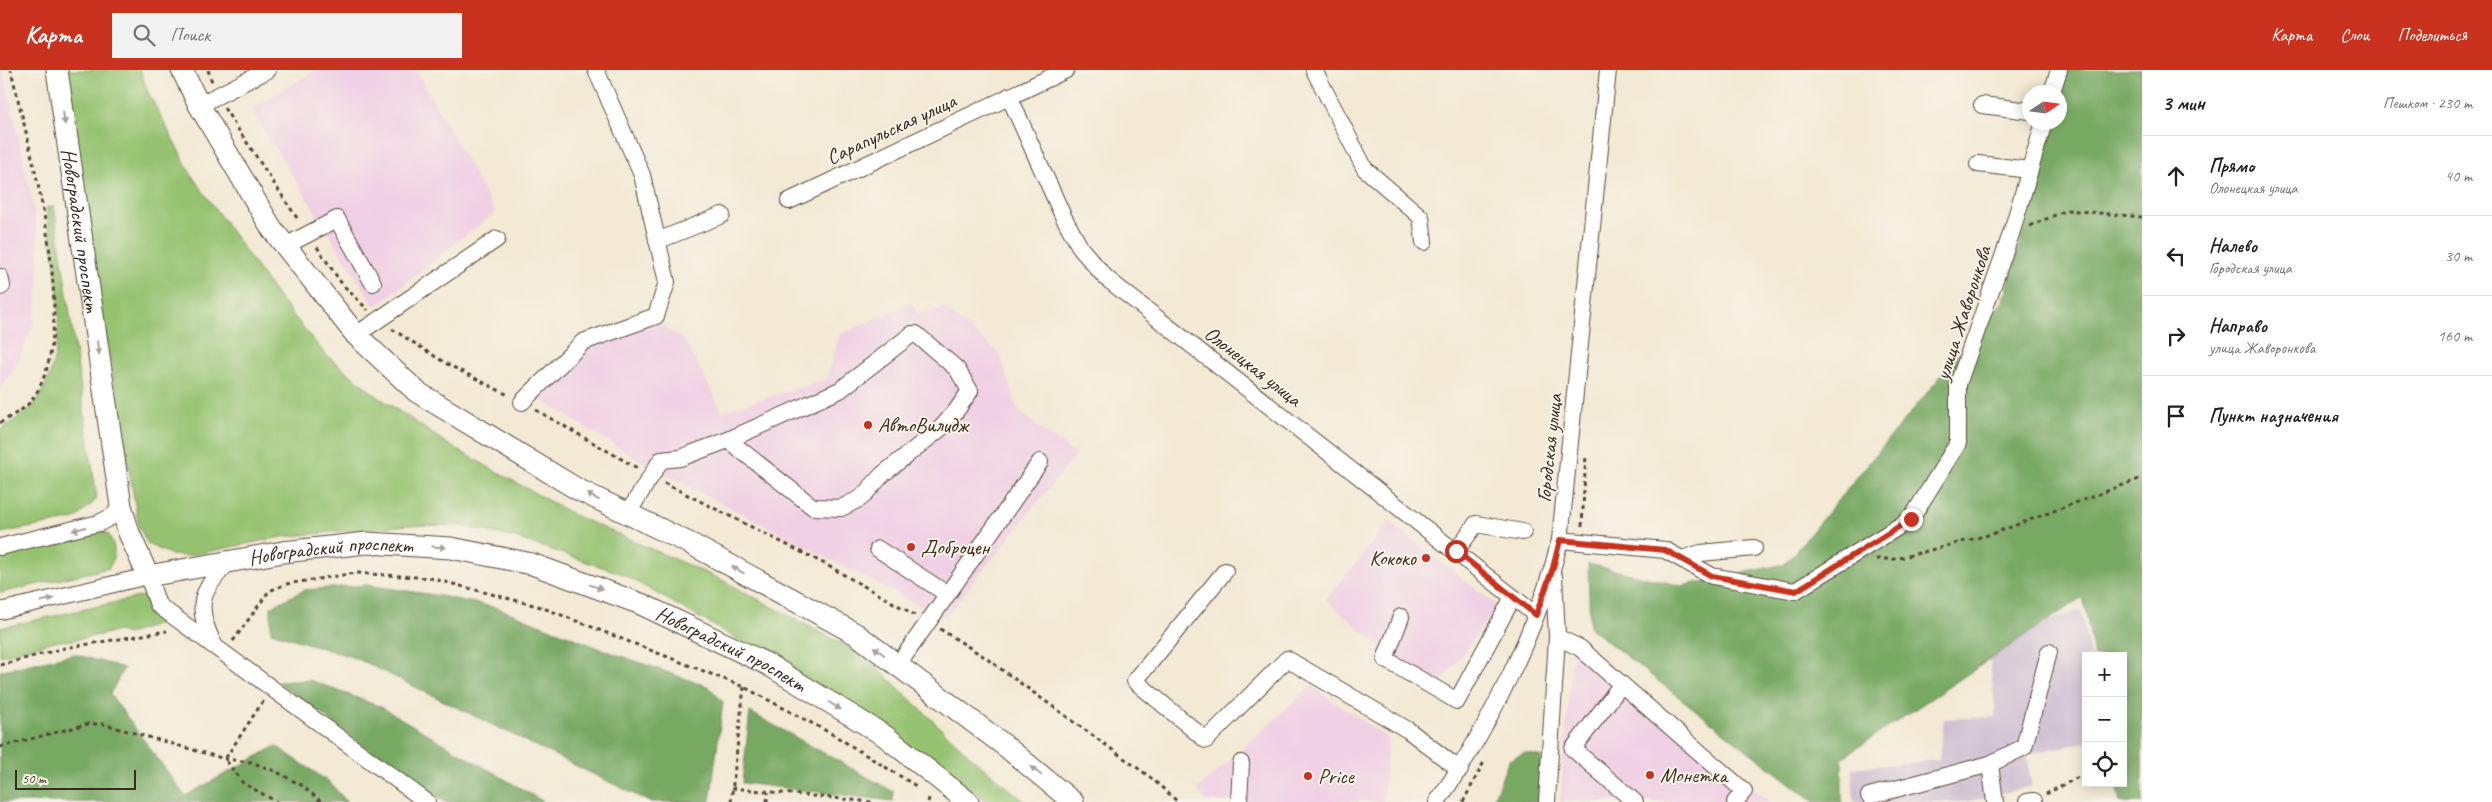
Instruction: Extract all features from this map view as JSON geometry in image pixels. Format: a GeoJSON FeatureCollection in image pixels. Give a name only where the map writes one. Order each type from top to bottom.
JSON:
{"type":"FeatureCollection","features":[{"type":"Feature","properties":{"kind":"main road","name":"Новоградский проспект"},"geometry":{"type":"LineString","coordinates":[[58,70],[120,506],[129,533],[148,576],[283,552],[367,543],[451,548],[532,564],[641,604],[768,664],[884,736],[968,802]]}},
{"type":"Feature","properties":{"kind":"main road"},"geometry":{"type":"LineString","coordinates":[[182,70],[199,106],[272,229],[356,336],[417,392],[577,489],[693,545],[856,634],[1004,745],[1073,802]]}},
{"type":"Feature","properties":{"kind":"street"},"geometry":{"type":"LineString","coordinates":[[199,106],[268,70]]}},
{"type":"Feature","properties":{"kind":"street"},"geometry":{"type":"LineString","coordinates":[[522,402],[583,342],[656,316],[667,282],[642,175],[596,70]]}},
{"type":"Feature","properties":{"kind":"street","name":"Сарапульская улица"},"geometry":{"type":"LineString","coordinates":[[789,201],[1066,70]]}},
{"type":"Feature","properties":{"kind":"street"},"geometry":{"type":"LineString","coordinates":[[1314,70],[1365,169],[1421,217],[1424,242]]}},
{"type":"Feature","properties":{"kind":"street","name":"Городская улица"},"geometry":{"type":"LineString","coordinates":[[1437,802],[1460,770],[1536,615],[1553,568],[1560,540],[1608,70]]}},
{"type":"Feature","properties":{"kind":"street"},"geometry":{"type":"LineString","coordinates":[[2054,85],[2059,70]]}},
{"type":"Feature","properties":{"kind":"street","name":"Олонецкая улица"},"geometry":{"type":"LineString","coordinates":[[1009,96],[1063,216],[1081,249],[1106,278],[1536,615]]}},
{"type":"Feature","properties":{"kind":"street"},"geometry":{"type":"LineString","coordinates":[[1982,106],[2022,110]]}},
{"type":"Feature","properties":{"kind":"street","name":"улица Жаворонкова"},"geometry":{"type":"LineString","coordinates":[[1560,540],[1665,550],[1712,576],[1796,591],[1911,519],[1958,443],[1958,384],[2011,234],[2042,130]]}},
{"type":"Feature","properties":{"kind":"street"},"geometry":{"type":"LineString","coordinates":[[1978,164],[2030,170]]}},
{"type":"Feature","properties":{"kind":"street"},"geometry":{"type":"LineString","coordinates":[[657,241],[722,216]]}},
{"type":"Feature","properties":{"kind":"street"},"geometry":{"type":"LineString","coordinates":[[285,246],[336,218],[373,283]]}},
{"type":"Feature","properties":{"kind":"street"},"geometry":{"type":"LineString","coordinates":[[356,336],[497,239]]}},
{"type":"Feature","properties":{"kind":"street"},"geometry":{"type":"LineString","coordinates":[[0,277],[2,286],[0,287]]}},
{"type":"Feature","properties":{"kind":"street"},"geometry":{"type":"LineString","coordinates":[[628,513],[661,460],[680,458],[728,440],[840,390],[912,334],[916,334],[957,369],[970,391],[956,412],[942,428],[883,474],[861,498],[841,508],[813,507],[728,440]]}},
{"type":"Feature","properties":{"kind":"street"},"geometry":{"type":"LineString","coordinates":[[898,665],[1040,462]]}},
{"type":"Feature","properties":{"kind":"street"},"geometry":{"type":"LineString","coordinates":[[0,547],[100,523],[113,516],[120,506]]}},
{"type":"Feature","properties":{"kind":"street"},"geometry":{"type":"LineString","coordinates":[[1456,551],[1476,524],[1523,532]]}},
{"type":"Feature","properties":{"kind":"street"},"geometry":{"type":"LineString","coordinates":[[1682,560],[1701,553],[1754,548]]}},
{"type":"Feature","properties":{"kind":"street"},"geometry":{"type":"LineString","coordinates":[[878,549],[947,594]]}},
{"type":"Feature","properties":{"kind":"street"},"geometry":{"type":"LineString","coordinates":[[220,650],[206,627],[201,606],[211,579],[228,562]]}},
{"type":"Feature","properties":{"kind":"street"},"geometry":{"type":"LineString","coordinates":[[1547,802],[1557,637],[1553,568]]}},
{"type":"Feature","properties":{"kind":"street"},"geometry":{"type":"LineString","coordinates":[[1225,571],[1135,681],[1206,740],[1286,659],[1408,730],[1460,770]]}},
{"type":"Feature","properties":{"kind":"street"},"geometry":{"type":"LineString","coordinates":[[0,612],[148,576],[158,605],[427,802]]}},
{"type":"Feature","properties":{"kind":"street"},"geometry":{"type":"LineString","coordinates":[[1402,617],[1385,659],[1457,700],[1513,596]]}},
{"type":"Feature","properties":{"kind":"street"},"geometry":{"type":"LineString","coordinates":[[1557,637],[1580,648],[1744,791],[1735,802]]}},
{"type":"Feature","properties":{"kind":"street"},"geometry":{"type":"LineString","coordinates":[[1869,796],[1990,764],[2024,747],[2049,652]]}},
{"type":"Feature","properties":{"kind":"street"},"geometry":{"type":"LineString","coordinates":[[1621,685],[1573,749],[1635,802]]}},
{"type":"Feature","properties":{"kind":"street"},"geometry":{"type":"LineString","coordinates":[[1238,802],[1241,763]]}},
{"type":"Feature","properties":{"kind":"street"},"geometry":{"type":"LineString","coordinates":[[1990,764],[1995,802]]}},
{"type":"Feature","properties":{"kind":"path"},"geometry":{"type":"LineString","coordinates":[[0,423],[30,402],[47,369],[54,320],[54,275],[44,212],[10,70]]}},
{"type":"Feature","properties":{"kind":"path"},"geometry":{"type":"LineString","coordinates":[[2011,234],[2067,210],[2142,217]]}},
{"type":"Feature","properties":{"kind":"path"},"geometry":{"type":"LineString","coordinates":[[1845,560],[1896,559],[1992,534],[2142,478]]}},
{"type":"Feature","properties":{"kind":"path"},"geometry":{"type":"LineString","coordinates":[[220,650],[269,591],[286,584],[356,573],[430,578],[541,607],[744,687],[832,734],[934,798]]}},
{"type":"Feature","properties":{"kind":"path"},"geometry":{"type":"LineString","coordinates":[[0,665],[65,648],[162,631]]}},
{"type":"Feature","properties":{"kind":"path"},"geometry":{"type":"LineString","coordinates":[[731,802],[744,687]]}},
{"type":"Feature","properties":{"kind":"path"},"geometry":{"type":"LineString","coordinates":[[225,758],[263,702]]}},
{"type":"Feature","properties":{"kind":"path"},"geometry":{"type":"LineString","coordinates":[[0,747],[63,729],[88,724],[102,724],[225,758],[252,762],[276,771],[301,785],[322,802]]}},
{"type":"Feature","properties":{"kind":"path"},"geometry":{"type":"LineString","coordinates":[[225,758],[243,783],[277,802]]}},
{"type":"Feature","properties":{"kind":"path"},"geometry":{"type":"LineString","coordinates":[[2030,801],[2082,775]]}},
{"type":"Feature","properties":{"kind":"path"},"geometry":{"type":"LineString","coordinates":[[732,788],[872,802]]}},
{"type":"Feature","properties":{"kind":"path"},"geometry":{"type":"LineString","coordinates":[[767,802],[768,792]]}},
{"type":"Feature","properties":{"kind":"path"},"geometry":{"type":"LineString","coordinates":[[928,802],[930,795]]}},
{"type":"Feature","properties":{"kind":"shaded area"},"geometry":{"type":"Polygon","coordinates":[[[0,70],[3,70],[32,197],[39,244],[39,284],[35,319],[19,359],[0,391],[0,70]]]}},
{"type":"Feature","properties":{"kind":"shaded area"},"geometry":{"type":"Polygon","coordinates":[[[316,70],[416,70],[495,212],[375,307],[251,109],[316,70]]]}},
{"type":"Feature","properties":{"kind":"shaded area"},"geometry":{"type":"Polygon","coordinates":[[[912,303],[917,313],[944,308],[1000,354],[1018,411],[1076,455],[946,616],[930,611],[644,463],[538,398],[588,346],[659,322],[686,342],[722,411],[826,380],[840,335],[912,303]]]}},
{"type":"Feature","properties":{"kind":"shaded area"},"geometry":{"type":"Polygon","coordinates":[[[1389,522],[1498,606],[1434,692],[1326,600],[1389,522]]]}},
{"type":"Feature","properties":{"kind":"shaded area"},"geometry":{"type":"Polygon","coordinates":[[[2081,610],[2089,652],[2082,652],[2082,743],[2026,754],[2032,786],[1967,802],[1854,802],[1852,768],[1939,760],[1944,719],[1996,717],[1988,640],[2081,610]]]}},
{"type":"Feature","properties":{"kind":"shaded area"},"geometry":{"type":"Polygon","coordinates":[[[1574,634],[1770,802],[1560,802],[1574,634]]]}},
{"type":"Feature","properties":{"kind":"shaded area"},"geometry":{"type":"Polygon","coordinates":[[[1311,686],[1388,738],[1383,802],[1207,802],[1197,790],[1311,686]]]}},
{"type":"Feature","properties":{"kind":"green space"},"geometry":{"type":"Polygon","coordinates":[[[64,70],[140,70],[147,90],[192,176],[277,296],[326,355],[377,396],[449,445],[574,515],[722,580],[865,656],[971,757],[1025,802],[989,802],[839,697],[623,574],[513,537],[462,526],[410,525],[281,537],[187,556],[172,555],[148,544],[139,527],[77,170],[64,70]]]}},
{"type":"Feature","properties":{"kind":"green space"},"geometry":{"type":"Polygon","coordinates":[[[2068,70],[2142,70],[2142,802],[2120,802],[2117,787],[2127,787],[2127,652],[2093,652],[2083,597],[1842,758],[1842,802],[1814,802],[1590,628],[1588,564],[1682,586],[1785,564],[2004,300],[2051,130],[2067,130],[2067,85],[2064,85],[2068,70]]]}},
{"type":"Feature","properties":{"kind":"green space"},"geometry":{"type":"Polygon","coordinates":[[[54,206],[97,499],[75,519],[0,533],[0,430],[33,406],[47,380],[55,357],[59,307],[54,257],[46,208],[54,206]]]}},
{"type":"Feature","properties":{"kind":"green space"},"geometry":{"type":"Polygon","coordinates":[[[100,532],[107,533],[112,541],[114,555],[109,568],[0,593],[0,555],[100,532]]]}},
{"type":"Feature","properties":{"kind":"green space"},"geometry":{"type":"Polygon","coordinates":[[[367,585],[441,596],[498,608],[604,650],[709,687],[723,702],[710,802],[650,802],[358,659],[271,632],[271,607],[304,590],[367,585]]]}},
{"type":"Feature","properties":{"kind":"green space"},"geometry":{"type":"Polygon","coordinates":[[[144,596],[159,613],[159,624],[128,634],[118,631],[75,640],[55,641],[0,656],[0,628],[144,596]]]}},
{"type":"Feature","properties":{"kind":"green space"},"geometry":{"type":"Polygon","coordinates":[[[74,654],[124,668],[110,694],[185,796],[276,746],[329,782],[347,802],[0,802],[0,671],[74,654]]]}},
{"type":"Feature","properties":{"kind":"green space"},"geometry":{"type":"Polygon","coordinates":[[[310,680],[381,707],[544,802],[445,802],[407,778],[278,682],[310,680]]]}},
{"type":"Feature","properties":{"kind":"green space"},"geometry":{"type":"Polygon","coordinates":[[[750,712],[894,792],[893,801],[742,783],[750,712]]]}},
{"type":"Feature","properties":{"kind":"green space"},"geometry":{"type":"Polygon","coordinates":[[[1525,753],[1541,757],[1540,802],[1492,802],[1509,760],[1525,753]]]}},
{"type":"Feature","properties":{"kind":"place","name":"АвтоВилидж"},"geometry":{"type":"Point","coordinates":[868,425]}},
{"type":"Feature","properties":{"kind":"place","name":"Доброцен"},"geometry":{"type":"Point","coordinates":[911,547]}},
{"type":"Feature","properties":{"kind":"place","name":"Кококо"},"geometry":{"type":"Point","coordinates":[1426,558]}},
{"type":"Feature","properties":{"kind":"place","name":"Монетка"},"geometry":{"type":"Point","coordinates":[1650,775]}},
{"type":"Feature","properties":{"kind":"place","name":"Price"},"geometry":{"type":"Point","coordinates":[1308,776]}},
{"type":"Feature","properties":{"kind":"route"},"geometry":{"type":"LineString","coordinates":[[1456,551],[1536,615],[1553,568],[1560,540],[1665,550],[1712,576],[1796,591],[1911,519]]}}]}
